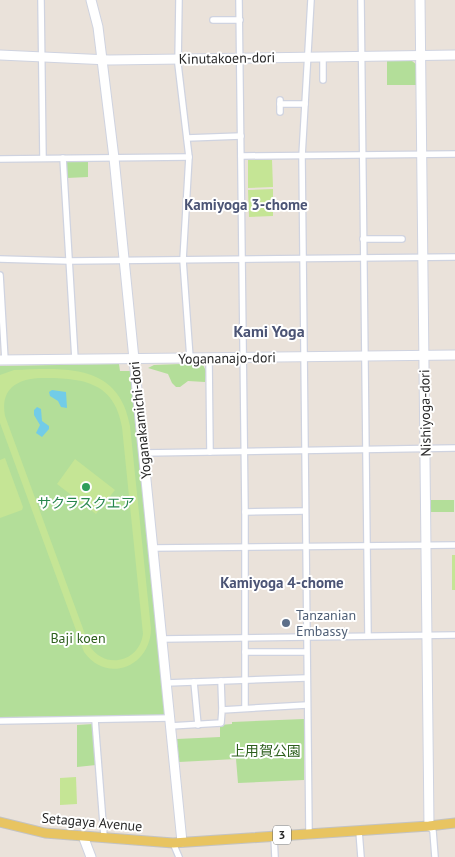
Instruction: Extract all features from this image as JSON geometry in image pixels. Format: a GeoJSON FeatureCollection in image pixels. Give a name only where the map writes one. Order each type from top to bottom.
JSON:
{"type":"FeatureCollection","features":[{"type":"Feature","properties":{"kind":"main road","name":"Setagaya Avenue"},"geometry":{"type":"LineString","coordinates":[[0,822],[38,832],[178,842]]}},
{"type":"Feature","properties":{"kind":"main road","name":"3"},"geometry":{"type":"LineString","coordinates":[[178,842],[455,823]]}},
{"type":"Feature","properties":{"kind":"street"},"geometry":{"type":"LineString","coordinates":[[41,0],[42,158]]}},
{"type":"Feature","properties":{"kind":"street","name":"Yoganakamichi-dori"},"geometry":{"type":"LineString","coordinates":[[91,0],[98,27],[114,158],[170,722],[178,842]]}},
{"type":"Feature","properties":{"kind":"street"},"geometry":{"type":"LineString","coordinates":[[179,0],[178,59],[189,157],[183,260],[190,358]]}},
{"type":"Feature","properties":{"kind":"street"},"geometry":{"type":"LineString","coordinates":[[239,0],[242,156],[245,708]]}},
{"type":"Feature","properties":{"kind":"street"},"geometry":{"type":"LineString","coordinates":[[309,833],[302,156],[311,0]]}},
{"type":"Feature","properties":{"kind":"street"},"geometry":{"type":"LineString","coordinates":[[361,0],[368,635]]}},
{"type":"Feature","properties":{"kind":"street","name":"Nishiyoga-dori"},"geometry":{"type":"LineString","coordinates":[[420,0],[429,826]]}},
{"type":"Feature","properties":{"kind":"street"},"geometry":{"type":"LineString","coordinates":[[213,20],[240,20]]}},
{"type":"Feature","properties":{"kind":"street","name":"Kinutakoen-dori"},"geometry":{"type":"LineString","coordinates":[[0,55],[102,59],[455,55]]}},
{"type":"Feature","properties":{"kind":"street"},"geometry":{"type":"LineString","coordinates":[[323,57],[323,80]]}},
{"type":"Feature","properties":{"kind":"street"},"geometry":{"type":"LineString","coordinates":[[280,112],[280,102],[305,104]]}},
{"type":"Feature","properties":{"kind":"street"},"geometry":{"type":"LineString","coordinates":[[188,138],[241,136]]}},
{"type":"Feature","properties":{"kind":"street"},"geometry":{"type":"LineString","coordinates":[[242,156],[455,154]]}},
{"type":"Feature","properties":{"kind":"street"},"geometry":{"type":"LineString","coordinates":[[0,159],[189,157]]}},
{"type":"Feature","properties":{"kind":"street"},"geometry":{"type":"LineString","coordinates":[[63,158],[75,359]]}},
{"type":"Feature","properties":{"kind":"street"},"geometry":{"type":"LineString","coordinates":[[363,239],[402,239]]}},
{"type":"Feature","properties":{"kind":"street"},"geometry":{"type":"LineString","coordinates":[[0,259],[69,261],[455,257]]}},
{"type":"Feature","properties":{"kind":"street"},"geometry":{"type":"LineString","coordinates":[[0,275],[2,360]]}},
{"type":"Feature","properties":{"kind":"street","name":"Yogananajo-dori"},"geometry":{"type":"LineString","coordinates":[[2,360],[455,355]]}},
{"type":"Feature","properties":{"kind":"street"},"geometry":{"type":"LineString","coordinates":[[209,358],[210,452]]}},
{"type":"Feature","properties":{"kind":"street"},"geometry":{"type":"LineString","coordinates":[[143,453],[455,448]]}},
{"type":"Feature","properties":{"kind":"street"},"geometry":{"type":"LineString","coordinates":[[245,512],[305,511]]}},
{"type":"Feature","properties":{"kind":"street"},"geometry":{"type":"LineString","coordinates":[[153,548],[455,545]]}},
{"type":"Feature","properties":{"kind":"street"},"geometry":{"type":"LineString","coordinates":[[162,639],[455,635]]}},
{"type":"Feature","properties":{"kind":"street"},"geometry":{"type":"LineString","coordinates":[[246,652],[306,652]]}},
{"type":"Feature","properties":{"kind":"street"},"geometry":{"type":"LineString","coordinates":[[166,683],[306,678]]}},
{"type":"Feature","properties":{"kind":"street"},"geometry":{"type":"LineString","coordinates":[[0,721],[95,720],[170,722],[198,725],[221,723],[221,681]]}},
{"type":"Feature","properties":{"kind":"street"},"geometry":{"type":"LineString","coordinates":[[194,682],[198,725]]}},
{"type":"Feature","properties":{"kind":"street"},"geometry":{"type":"LineString","coordinates":[[222,710],[307,705]]}},
{"type":"Feature","properties":{"kind":"street"},"geometry":{"type":"LineString","coordinates":[[95,720],[104,836]]}},
{"type":"Feature","properties":{"kind":"street"},"geometry":{"type":"LineString","coordinates":[[429,826],[433,831],[435,857]]}},
{"type":"Feature","properties":{"kind":"street"},"geometry":{"type":"LineString","coordinates":[[359,831],[361,857]]}},
{"type":"Feature","properties":{"kind":"street"},"geometry":{"type":"LineString","coordinates":[[84,836],[91,857]]}},
{"type":"Feature","properties":{"kind":"street"},"geometry":{"type":"LineString","coordinates":[[274,836],[275,857]]}},
{"type":"Feature","properties":{"kind":"street"},"geometry":{"type":"LineString","coordinates":[[178,842],[179,857]]}},
{"type":"Feature","properties":{"kind":"green space"},"geometry":{"type":"Polygon","coordinates":[[[387,61],[412,61],[417,65],[417,85],[387,85],[387,61]]]}},
{"type":"Feature","properties":{"kind":"green space"},"geometry":{"type":"Polygon","coordinates":[[[248,160],[272,160],[273,187],[248,188],[248,160]]]}},
{"type":"Feature","properties":{"kind":"green space"},"geometry":{"type":"Polygon","coordinates":[[[66,162],[88,162],[88,177],[67,178],[66,162]]]}},
{"type":"Feature","properties":{"kind":"green space"},"geometry":{"type":"Polygon","coordinates":[[[273,189],[273,216],[249,217],[248,190],[273,189]]]}},
{"type":"Feature","properties":{"kind":"green space","name":"Baji koen"},"geometry":{"type":"Polygon","coordinates":[[[119,364],[120,371],[130,371],[165,713],[162,716],[0,717],[0,366],[119,364]]]}},
{"type":"Feature","properties":{"kind":"green space"},"geometry":{"type":"Polygon","coordinates":[[[154,365],[203,365],[206,371],[205,382],[188,381],[180,387],[176,387],[168,374],[148,368],[154,365]]]}},
{"type":"Feature","properties":{"kind":"green space"},"geometry":{"type":"Polygon","coordinates":[[[33,369],[70,370],[87,374],[102,380],[114,390],[124,405],[130,426],[151,629],[149,642],[143,653],[126,667],[115,669],[104,667],[93,662],[84,652],[0,423],[0,375],[14,370],[33,369]],[[40,378],[24,381],[12,387],[5,399],[5,416],[89,645],[95,653],[103,658],[120,660],[128,657],[135,651],[140,644],[143,634],[122,427],[118,411],[103,391],[93,385],[69,379],[40,378]]]}},
{"type":"Feature","properties":{"kind":"green space"},"geometry":{"type":"Polygon","coordinates":[[[5,458],[23,507],[22,510],[0,518],[0,460],[5,458]]]}},
{"type":"Feature","properties":{"kind":"green space","name":"サクラスクエア"},"geometry":{"type":"Polygon","coordinates":[[[75,459],[115,490],[96,514],[57,484],[75,459]]]}},
{"type":"Feature","properties":{"kind":"green space"},"geometry":{"type":"Polygon","coordinates":[[[431,500],[454,500],[454,512],[431,512],[431,500]]]}},
{"type":"Feature","properties":{"kind":"green space"},"geometry":{"type":"Polygon","coordinates":[[[452,555],[455,555],[455,590],[452,590],[452,555]]]}},
{"type":"Feature","properties":{"kind":"green space","name":"上用賀公園"},"geometry":{"type":"Polygon","coordinates":[[[304,719],[304,780],[238,783],[236,759],[179,762],[177,739],[220,737],[220,725],[232,724],[232,722],[304,719]]]}},
{"type":"Feature","properties":{"kind":"green space"},"geometry":{"type":"Polygon","coordinates":[[[93,724],[96,765],[77,767],[77,725],[93,724]]]}},
{"type":"Feature","properties":{"kind":"green space"},"geometry":{"type":"Polygon","coordinates":[[[76,777],[77,804],[60,805],[60,778],[76,777]]]}},
{"type":"Feature","properties":{"kind":"water"},"geometry":{"type":"Polygon","coordinates":[[[52,390],[66,392],[67,408],[61,407],[58,401],[50,396],[49,392],[52,390]]]}},
{"type":"Feature","properties":{"kind":"water"},"geometry":{"type":"Polygon","coordinates":[[[37,407],[41,409],[42,421],[49,426],[49,429],[42,437],[36,433],[40,425],[34,415],[34,410],[37,407]]]}},
{"type":"Feature","properties":{"kind":"place","name":"サクラスクエア"},"geometry":{"type":"Point","coordinates":[86,487]}},
{"type":"Feature","properties":{"kind":"place","name":"Tanzanian Embassy"},"geometry":{"type":"Point","coordinates":[286,623]}},
{"type":"Feature","properties":{"kind":"district","name":"Kamiyoga 3-chome"},"geometry":{"type":"Point","coordinates":[246,205]}},
{"type":"Feature","properties":{"kind":"district","name":"Kami Yoga"},"geometry":{"type":"Point","coordinates":[269,331]}},
{"type":"Feature","properties":{"kind":"district","name":"Kamiyoga 4-chome"},"geometry":{"type":"Point","coordinates":[282,583]}}]}
